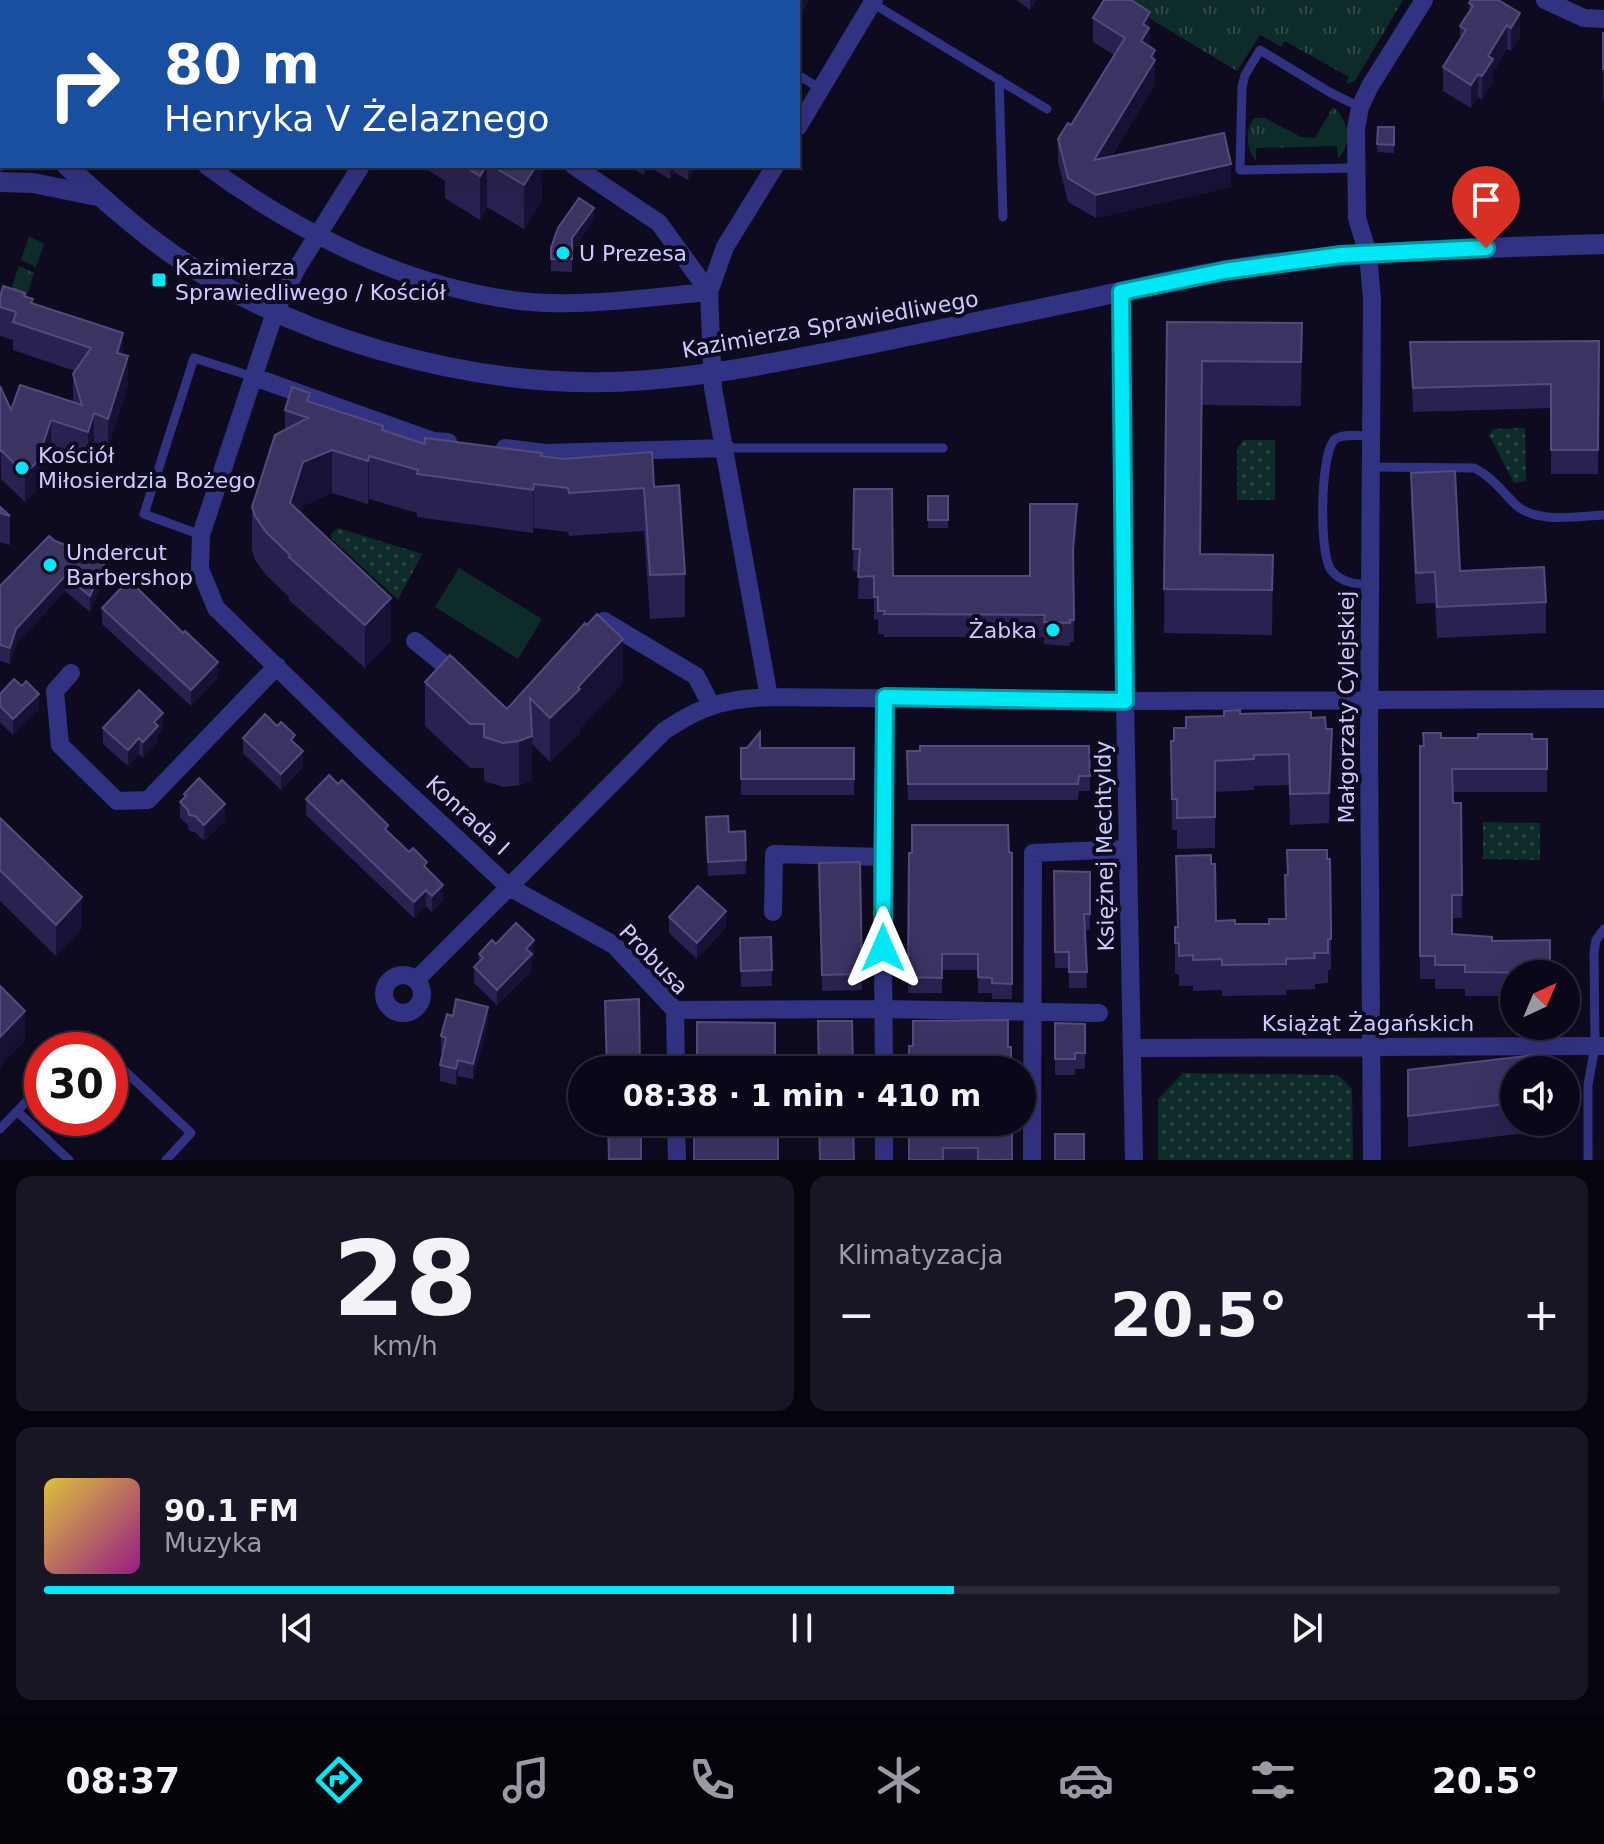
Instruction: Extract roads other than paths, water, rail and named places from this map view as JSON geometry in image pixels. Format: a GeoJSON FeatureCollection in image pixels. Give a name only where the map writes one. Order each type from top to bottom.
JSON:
{"type":"FeatureCollection","features":[{"type":"Feature","properties":{"kind":"street"},"geometry":{"type":"LineString","coordinates":[[1360,107],[1424,0]]}},
{"type":"Feature","properties":{"kind":"street"},"geometry":{"type":"LineString","coordinates":[[1545,0],[1584,18],[1604,19]]}},
{"type":"Feature","properties":{"kind":"street"},"geometry":{"type":"LineString","coordinates":[[800,124],[871,1]]}},
{"type":"Feature","properties":{"kind":"street","name":"Małgorzaty Cylejskiej"},"geometry":{"type":"LineString","coordinates":[[1360,107],[1356,129],[1357,218],[1368,254],[1372,300],[1369,701],[1372,1160]]}},
{"type":"Feature","properties":{"kind":"street","name":"Kazimierza Sprawiedliwego"},"geometry":{"type":"LineString","coordinates":[[69,168],[173,255],[275,312],[395,354],[462,370],[525,379],[610,382],[712,372],[802,357],[1224,271],[1341,255],[1604,244]]}},
{"type":"Feature","properties":{"kind":"street"},"geometry":{"type":"LineString","coordinates":[[210,168],[319,236],[383,264],[446,286],[519,301],[561,303],[709,292]]}},
{"type":"Feature","properties":{"kind":"street","name":"Konrada I"},"geometry":{"type":"LineString","coordinates":[[360,168],[297,268],[275,312],[201,535],[200,569],[216,608],[509,887],[664,731],[692,712],[742,699],[1604,699]]}},
{"type":"Feature","properties":{"kind":"street"},"geometry":{"type":"LineString","coordinates":[[577,168],[659,223],[709,292]]}},
{"type":"Feature","properties":{"kind":"street"},"geometry":{"type":"LineString","coordinates":[[769,697],[712,372],[709,292],[725,247],[774,168]]}},
{"type":"Feature","properties":{"kind":"street"},"geometry":{"type":"LineString","coordinates":[[0,182],[33,183],[101,197]]}},
{"type":"Feature","properties":{"kind":"street","name":"Księżnej Mechtyldy"},"geometry":{"type":"LineString","coordinates":[[1121,292],[1134,1160]]}},
{"type":"Feature","properties":{"kind":"street"},"geometry":{"type":"LineString","coordinates":[[254,377],[433,441],[461,444]]}},
{"type":"Feature","properties":{"kind":"street"},"geometry":{"type":"LineString","coordinates":[[489,447],[545,453],[726,448]]}},
{"type":"Feature","properties":{"kind":"street"},"geometry":{"type":"LineString","coordinates":[[582,644],[604,621],[696,676],[711,705]]}},
{"type":"Feature","properties":{"kind":"street"},"geometry":{"type":"LineString","coordinates":[[415,641],[471,688]]}},
{"type":"Feature","properties":{"kind":"street"},"geometry":{"type":"LineString","coordinates":[[71,673],[55,691],[60,745],[117,801],[148,800],[277,666]]}},
{"type":"Feature","properties":{"kind":"street"},"geometry":{"type":"LineString","coordinates":[[884,1056],[882,857],[885,697]]}},
{"type":"Feature","properties":{"kind":"street"},"geometry":{"type":"LineString","coordinates":[[1032,1160],[1033,853],[1128,849]]}},
{"type":"Feature","properties":{"kind":"street"},"geometry":{"type":"LineString","coordinates":[[773,912],[774,854],[882,857]]}},
{"type":"Feature","properties":{"kind":"street"},"geometry":{"type":"LineString","coordinates":[[416,980],[509,887]]}},
{"type":"Feature","properties":{"kind":"street","name":"Probusa"},"geometry":{"type":"LineString","coordinates":[[509,887],[614,945],[675,1010],[676,1056]]}},
{"type":"Feature","properties":{"kind":"street"},"geometry":{"type":"LineString","coordinates":[[675,1010],[883,1009],[1099,1013]]}},
{"type":"Feature","properties":{"kind":"street","name":"Książąt Żagańskich"},"geometry":{"type":"LineString","coordinates":[[1133,1048],[1600,1046]]}},
{"type":"Feature","properties":{"kind":"street"},"geometry":{"type":"LineString","coordinates":[[676,1136],[677,1160]]}},
{"type":"Feature","properties":{"kind":"street"},"geometry":{"type":"LineString","coordinates":[[884,1136],[884,1160]]}},
{"type":"Feature","properties":{"kind":"lane"},"geometry":{"type":"LineString","coordinates":[[871,1],[1047,109]]}},
{"type":"Feature","properties":{"kind":"lane"},"geometry":{"type":"LineString","coordinates":[[1356,168],[1240,170],[1242,87],[1245,75],[1260,50],[1360,107]]}},
{"type":"Feature","properties":{"kind":"lane"},"geometry":{"type":"LineString","coordinates":[[800,76],[821,89]]}},
{"type":"Feature","properties":{"kind":"lane"},"geometry":{"type":"LineString","coordinates":[[999,79],[1003,217]]}},
{"type":"Feature","properties":{"kind":"lane"},"geometry":{"type":"LineString","coordinates":[[201,535],[144,514],[194,358],[254,377]]}},
{"type":"Feature","properties":{"kind":"lane"},"geometry":{"type":"LineString","coordinates":[[1371,436],[1334,440],[1329,452],[1323,520],[1324,554],[1330,569],[1341,579],[1371,585]]}},
{"type":"Feature","properties":{"kind":"lane"},"geometry":{"type":"LineString","coordinates":[[726,448],[943,448]]}},
{"type":"Feature","properties":{"kind":"lane"},"geometry":{"type":"LineString","coordinates":[[1372,467],[1474,468],[1483,472],[1528,512],[1550,516],[1604,515]]}},
{"type":"Feature","properties":{"kind":"lane"},"geometry":{"type":"LineString","coordinates":[[1588,1160],[1588,1085],[1600,1046],[1594,953],[1596,940],[1604,929]]}},
{"type":"Feature","properties":{"kind":"lane"},"geometry":{"type":"LineString","coordinates":[[128,1074],[191,1133],[166,1160]]}},
{"type":"Feature","properties":{"kind":"lane"},"geometry":{"type":"LineString","coordinates":[[0,1129],[24,1104]]}},
{"type":"Feature","properties":{"kind":"lane"},"geometry":{"type":"LineString","coordinates":[[17,1111],[69,1160]]}},
{"type":"Feature","properties":{"kind":"place","name":"U Prezesa"},"geometry":{"type":"Point","coordinates":[563,253]}},
{"type":"Feature","properties":{"kind":"place","name":"Kazimierza Sprawiedliwego / Kościół"},"geometry":{"type":"Point","coordinates":[159,280]}},
{"type":"Feature","properties":{"kind":"place","name":"Kościół Miłosierdzia Bożego"},"geometry":{"type":"Point","coordinates":[22,468]}},
{"type":"Feature","properties":{"kind":"place","name":"Undercut Barbershop"},"geometry":{"type":"Point","coordinates":[50,565]}},
{"type":"Feature","properties":{"kind":"place","name":"Żabka"},"geometry":{"type":"Point","coordinates":[1053,630]}}]}
